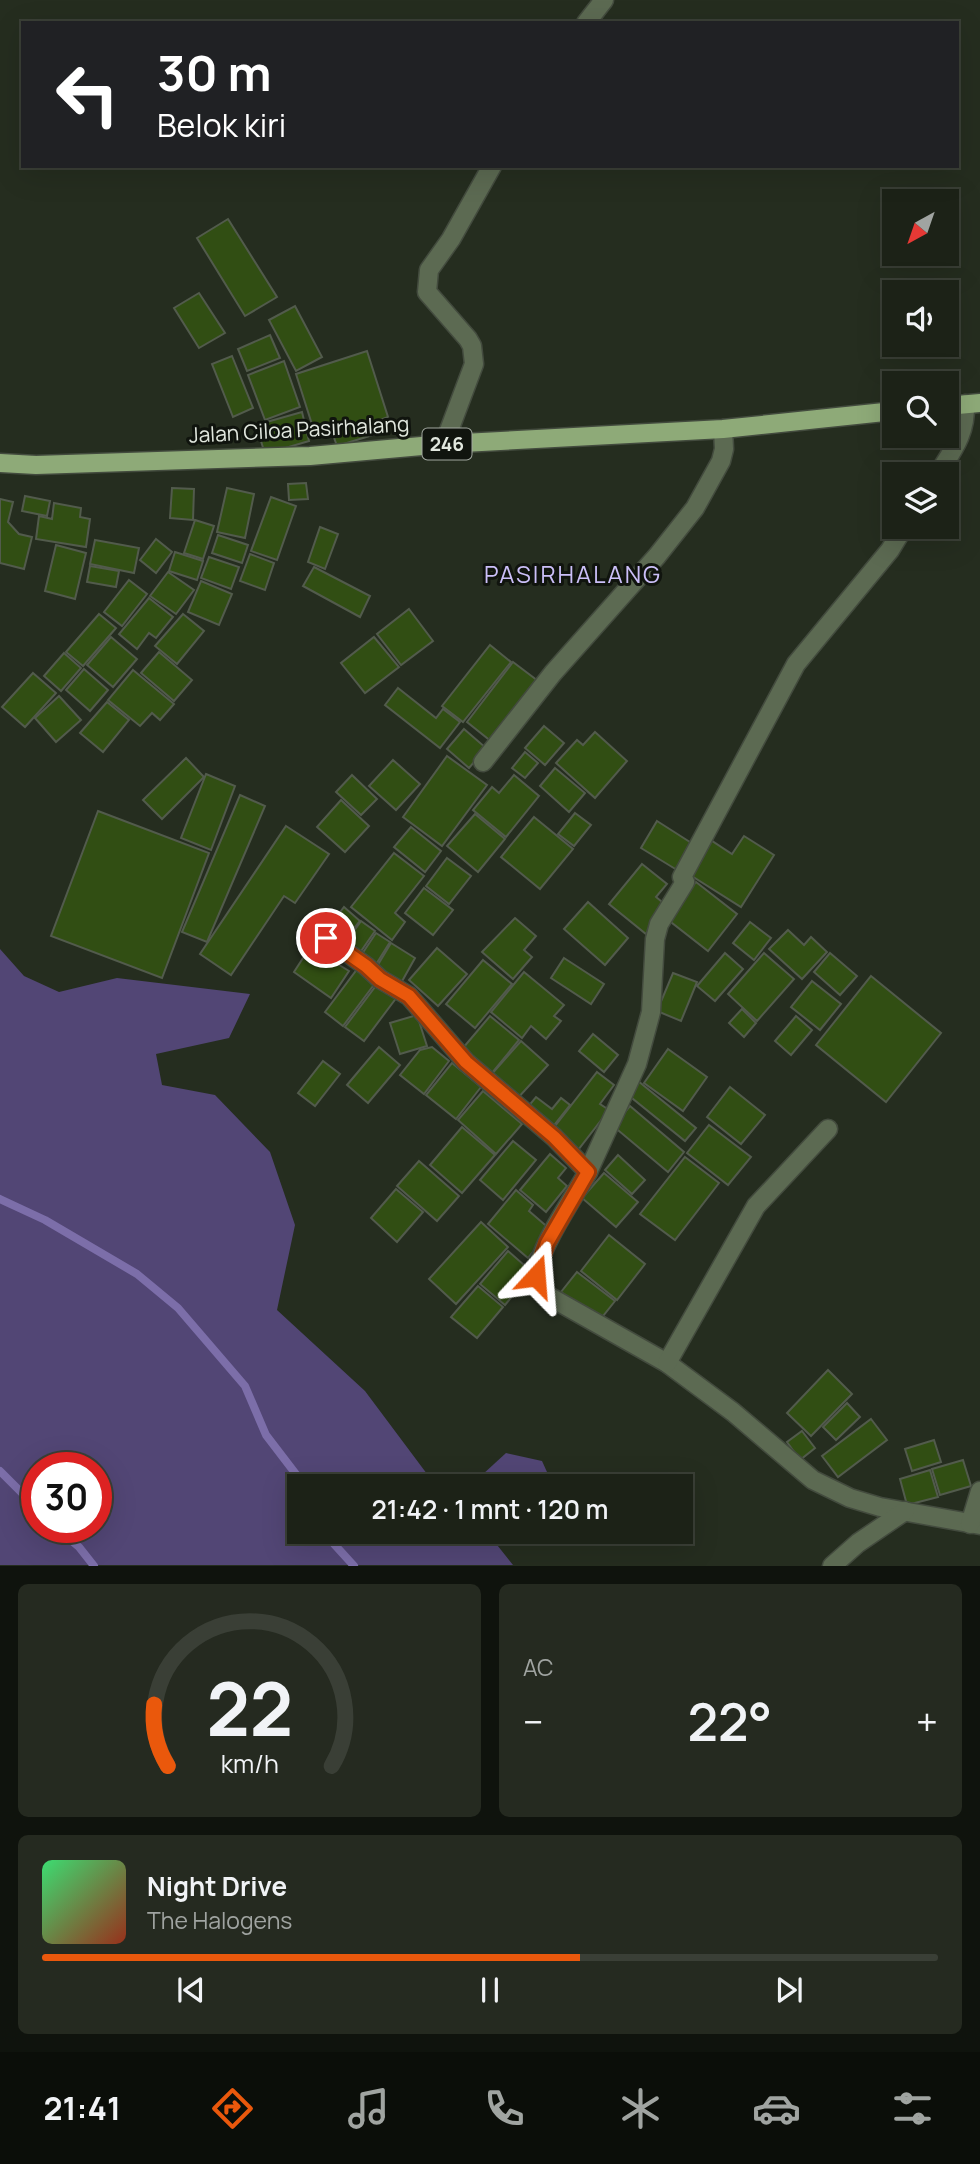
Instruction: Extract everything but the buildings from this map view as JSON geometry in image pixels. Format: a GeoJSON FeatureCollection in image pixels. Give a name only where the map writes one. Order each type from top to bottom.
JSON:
{"type":"FeatureCollection","features":[{"type":"Feature","properties":{"kind":"main road","name":"Jalan Ciloa Pasirhalang"},"geometry":{"type":"LineString","coordinates":[[0,463],[36,465],[310,456],[444,444],[723,429],[882,412]]}},
{"type":"Feature","properties":{"kind":"street"},"geometry":{"type":"LineString","coordinates":[[588,21],[604,0]]}},
{"type":"Feature","properties":{"kind":"street"},"geometry":{"type":"LineString","coordinates":[[444,444],[474,364],[468,339],[427,292],[429,270],[451,239],[491,168]]}},
{"type":"Feature","properties":{"kind":"street"},"geometry":{"type":"LineString","coordinates":[[946,462],[957,445],[965,421],[964,404]]}},
{"type":"Feature","properties":{"kind":"street"},"geometry":{"type":"LineString","coordinates":[[483,762],[553,673],[657,556],[695,508],[721,461],[724,449],[723,429]]}},
{"type":"Feature","properties":{"kind":"street"},"geometry":{"type":"LineString","coordinates":[[897,539],[796,664],[682,877],[685,883],[659,924],[655,939],[651,1012],[638,1064],[588,1172],[547,1243],[536,1276],[537,1287],[547,1297],[667,1363],[733,1412],[813,1480],[850,1498],[880,1507],[975,1525],[980,1492]]}},
{"type":"Feature","properties":{"kind":"street"},"geometry":{"type":"LineString","coordinates":[[314,929],[380,979],[409,996],[466,1062],[554,1137],[588,1172]]}},
{"type":"Feature","properties":{"kind":"street"},"geometry":{"type":"LineString","coordinates":[[667,1363],[756,1206],[828,1129]]}},
{"type":"Feature","properties":{"kind":"street"},"geometry":{"type":"LineString","coordinates":[[831,1566],[858,1543],[905,1511]]}},
{"type":"Feature","properties":{"kind":"shaded area"},"geometry":{"type":"Polygon","coordinates":[[[0,949],[24,976],[59,992],[117,978],[250,994],[229,1038],[156,1054],[162,1085],[215,1095],[270,1152],[295,1225],[277,1310],[365,1391],[427,1474],[287,1474],[287,1544],[496,1544],[513,1565],[0,1565],[0,949]]]}},
{"type":"Feature","properties":{"kind":"shaded area"},"geometry":{"type":"Polygon","coordinates":[[[506,1453],[542,1461],[547,1472],[545,1474],[483,1474],[506,1453]]]}},
{"type":"Feature","properties":{"kind":"waterway"},"geometry":{"type":"LineString","coordinates":[[0,1199],[45,1220],[137,1274],[178,1308],[245,1386],[266,1435],[296,1474]]}},
{"type":"Feature","properties":{"kind":"waterway"},"geometry":{"type":"LineString","coordinates":[[0,1471],[21,1492]]}},
{"type":"Feature","properties":{"kind":"waterway"},"geometry":{"type":"LineString","coordinates":[[74,1543],[94,1566]]}},
{"type":"Feature","properties":{"kind":"waterway"},"geometry":{"type":"LineString","coordinates":[[334,1544],[354,1566]]}},
{"type":"Feature","properties":{"kind":"district","name":"PASIRHALANG"},"geometry":{"type":"Point","coordinates":[573,575]}},
{"type":"Feature","properties":{"kind":"route"},"geometry":{"type":"LineString","coordinates":[[326,938],[380,979],[409,996],[466,1062],[554,1137],[588,1172],[547,1243],[536,1276]]}}]}
